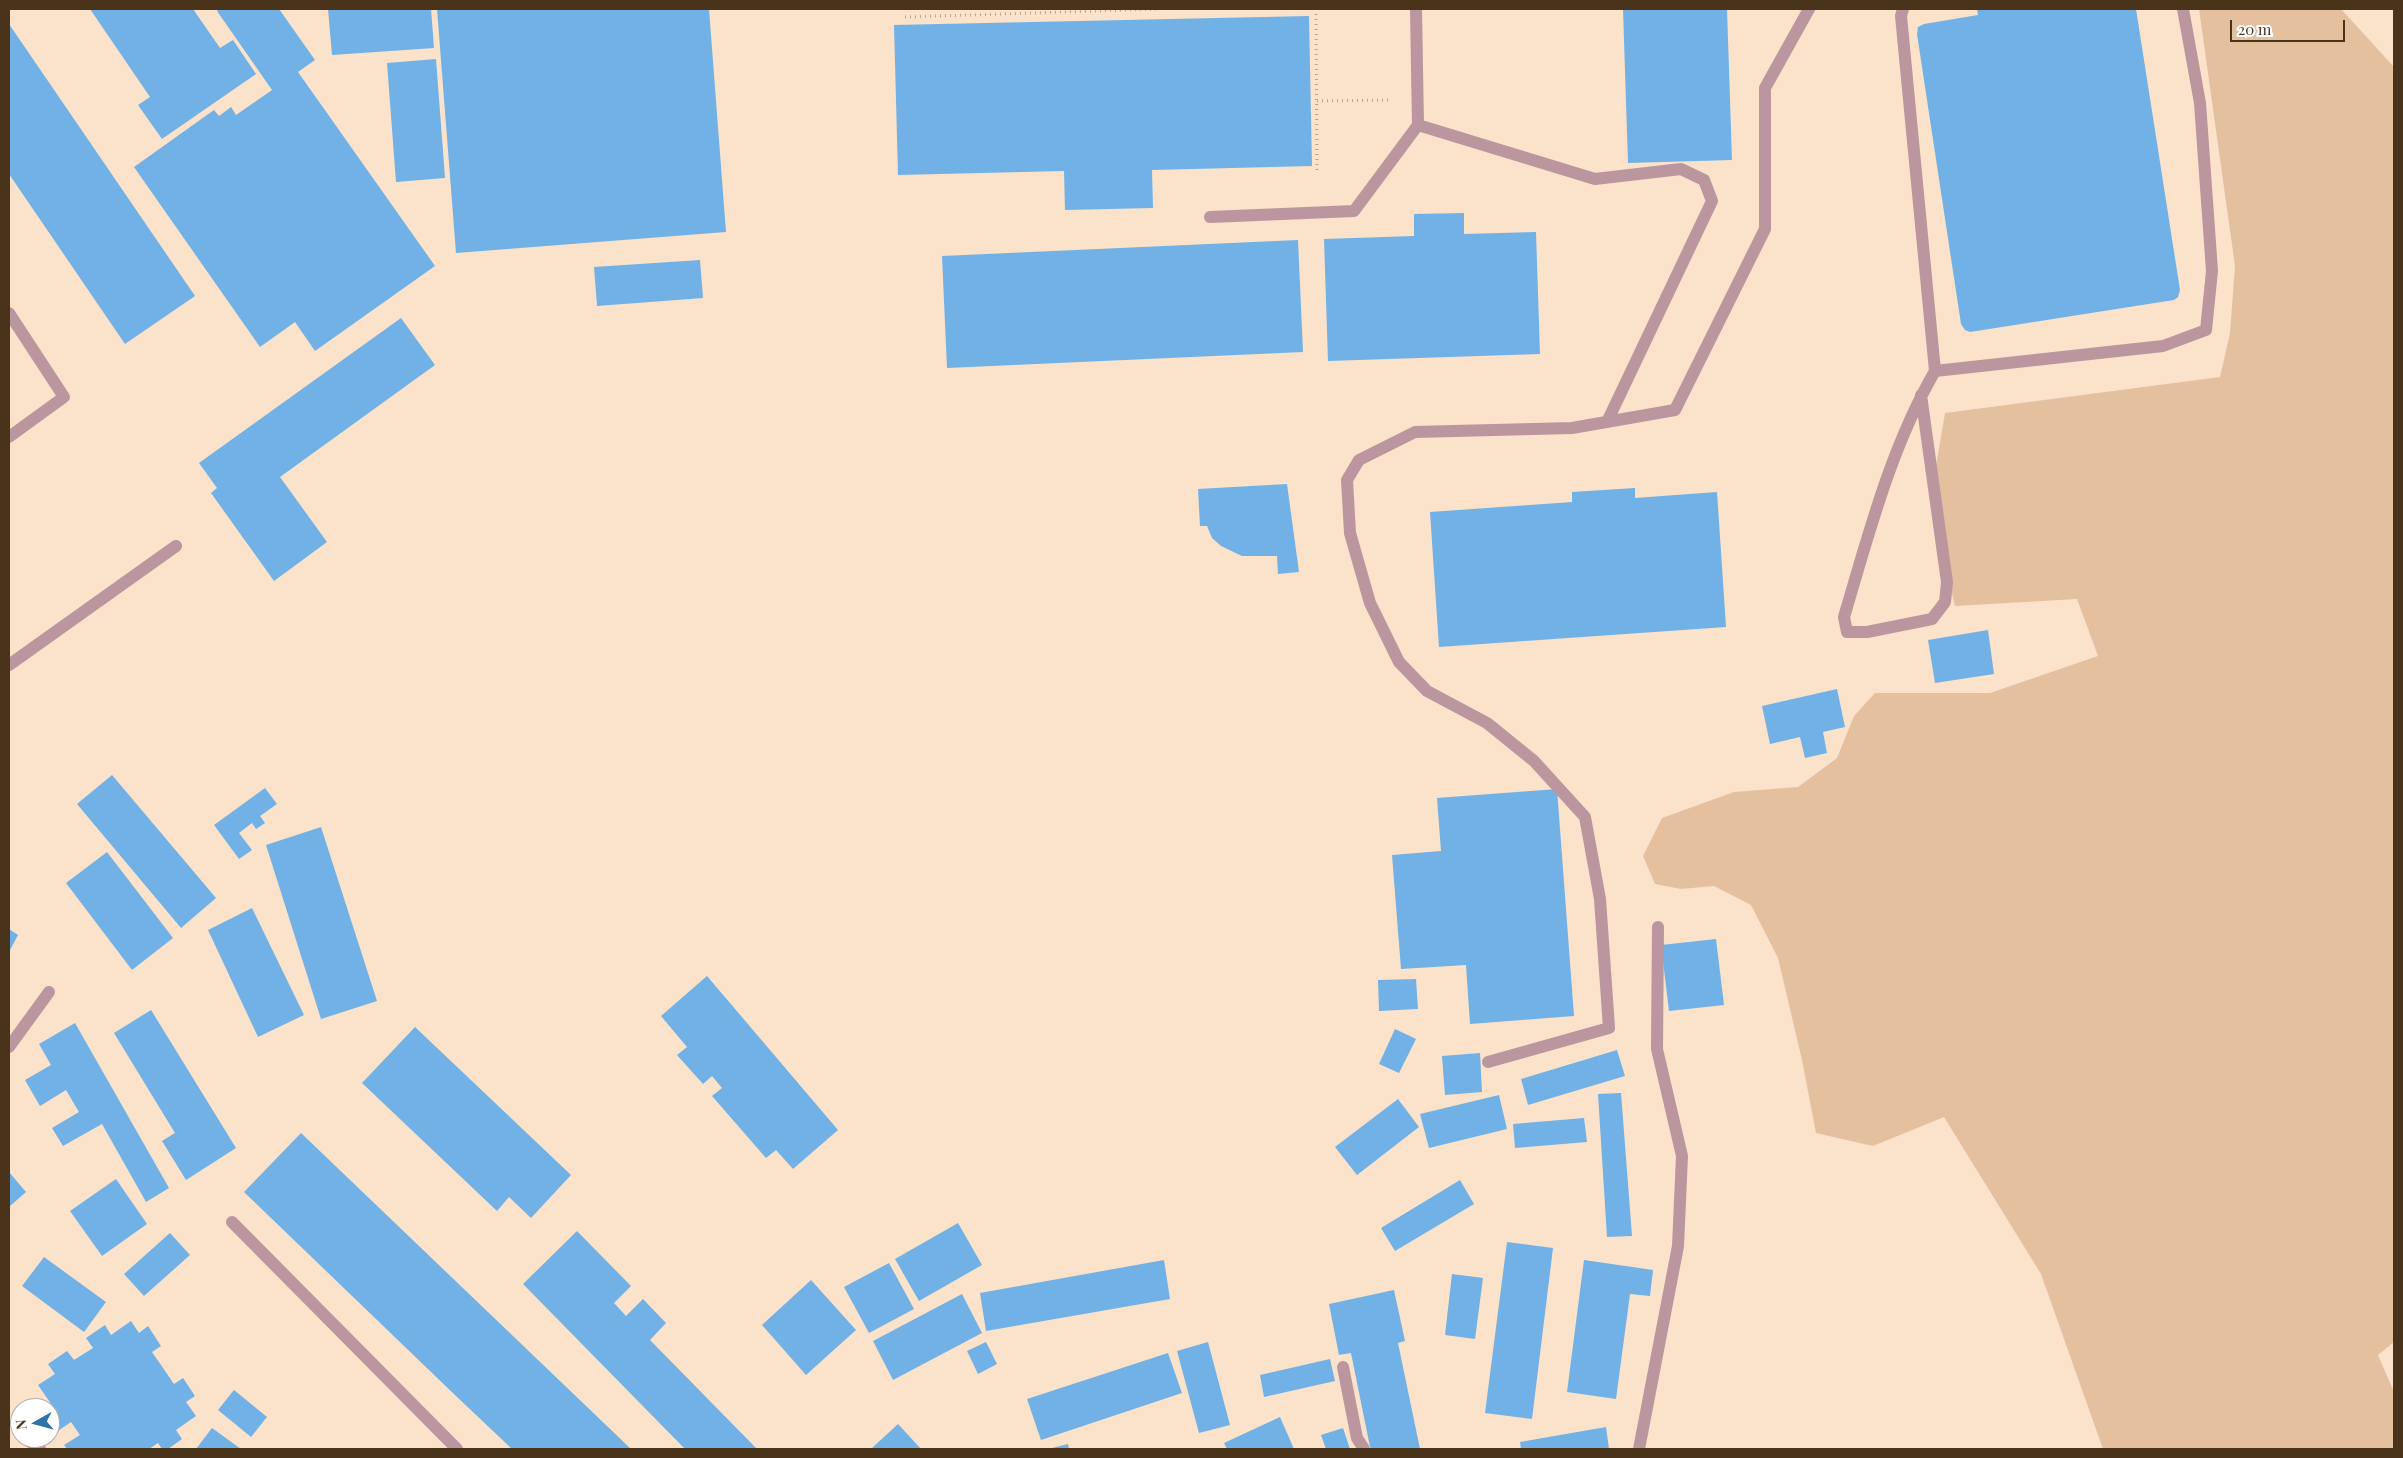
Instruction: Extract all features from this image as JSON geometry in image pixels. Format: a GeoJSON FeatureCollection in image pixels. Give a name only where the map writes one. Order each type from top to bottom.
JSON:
{"type":"FeatureCollection","features":[{"type":"Feature","properties":{"kind":"street"},"geometry":{"type":"LineString","coordinates":[[1210,217],[1354,212],[1418,125],[1416,9]]}},
{"type":"Feature","properties":{"kind":"street"},"geometry":{"type":"LineString","coordinates":[[1488,1062],[1609,1028],[1600,899],[1585,817],[1534,761],[1487,723],[1427,691],[1399,662],[1367,594],[1350,533],[1347,480],[1359,460],[1415,432],[1572,428],[1675,410],[1765,229],[1765,88],[1809,9]]}},
{"type":"Feature","properties":{"kind":"street"},"geometry":{"type":"LineString","coordinates":[[1903,9],[1901,16],[1935,371],[1921,396],[1891,463],[1844,616],[1847,632],[1867,632],[1932,619],[1945,602],[1946,582],[1921,396]]}},
{"type":"Feature","properties":{"kind":"street"},"geometry":{"type":"LineString","coordinates":[[1935,371],[2163,346],[2206,330],[2212,271],[2200,103],[2183,9]]}},
{"type":"Feature","properties":{"kind":"street"},"geometry":{"type":"LineString","coordinates":[[1418,125],[1596,179],[1681,169],[1704,180],[1712,200],[1607,422]]}},
{"type":"Feature","properties":{"kind":"street"},"geometry":{"type":"LineString","coordinates":[[9,313],[64,398],[9,437]]}},
{"type":"Feature","properties":{"kind":"street"},"geometry":{"type":"LineString","coordinates":[[9,664],[176,546]]}},
{"type":"Feature","properties":{"kind":"street"},"geometry":{"type":"LineString","coordinates":[[1639,1449],[1678,1246],[1682,1156],[1657,1049],[1658,927]]}},
{"type":"Feature","properties":{"kind":"street"},"geometry":{"type":"LineString","coordinates":[[9,1048],[49,992]]}},
{"type":"Feature","properties":{"kind":"street"},"geometry":{"type":"LineString","coordinates":[[232,1222],[457,1449]]}},
{"type":"Feature","properties":{"kind":"street"},"geometry":{"type":"LineString","coordinates":[[1343,1367],[1357,1438],[1364,1449]]}},
{"type":"Feature","properties":{"kind":"path"},"geometry":{"type":"LineString","coordinates":[[1014,9],[1014,14]]}},
{"type":"Feature","properties":{"kind":"path"},"geometry":{"type":"LineString","coordinates":[[905,17],[1160,9]]}},
{"type":"Feature","properties":{"kind":"path"},"geometry":{"type":"LineString","coordinates":[[1316,9],[1317,173]]}},
{"type":"Feature","properties":{"kind":"path"},"geometry":{"type":"LineString","coordinates":[[1317,100],[1418,99]]}},
{"type":"Feature","properties":{"kind":"shaded area"},"geometry":{"type":"Polygon","coordinates":[[[2199,9],[2341,9],[2394,67],[2394,1342],[2378,1355],[2394,1392],[2394,1449],[2103,1449],[2041,1274],[1944,1117],[1873,1146],[1816,1133],[1802,1060],[1778,958],[1751,905],[1714,886],[1681,889],[1655,884],[1643,856],[1662,818],[1734,792],[1798,787],[1837,758],[1854,716],[1875,693],[1990,693],[2098,656],[2077,599],[1955,606],[1930,502],[1945,413],[2220,377],[2230,333],[2235,266],[2199,9]]]}},
{"type":"Feature","properties":{"kind":"building"},"geometry":{"type":"Polygon","coordinates":[[[90,9],[193,9],[220,48],[233,40],[256,74],[162,139],[138,105],[150,97],[90,9]]]}},
{"type":"Feature","properties":{"kind":"building"},"geometry":{"type":"Polygon","coordinates":[[[219,9],[279,9],[315,60],[298,72],[435,266],[315,351],[295,322],[260,347],[134,167],[214,110],[219,116],[231,107],[236,115],[272,90],[217,11],[219,9]]]}},
{"type":"Feature","properties":{"kind":"building"},"geometry":{"type":"Polygon","coordinates":[[[328,9],[431,9],[434,48],[332,55],[328,9]]]}},
{"type":"Feature","properties":{"kind":"building"},"geometry":{"type":"Polygon","coordinates":[[[437,9],[709,9],[726,232],[456,253],[437,9]]]}},
{"type":"Feature","properties":{"kind":"building"},"geometry":{"type":"Polygon","coordinates":[[[1623,9],[1727,9],[1732,160],[1628,163],[1623,9]]]}},
{"type":"Feature","properties":{"kind":"building"},"geometry":{"type":"Polygon","coordinates":[[[1977,9],[2136,9],[2180,290],[2178,297],[2174,300],[1970,332],[1965,330],[1961,324],[1917,34],[1918,27],[1924,24],[1978,15],[1977,9]]]}},
{"type":"Feature","properties":{"kind":"building"},"geometry":{"type":"Polygon","coordinates":[[[1309,16],[1312,166],[1152,170],[1153,208],[1065,210],[1064,171],[898,175],[894,25],[1309,16]]]}},
{"type":"Feature","properties":{"kind":"building"},"geometry":{"type":"Polygon","coordinates":[[[9,24],[195,296],[125,344],[9,174],[9,24]]]}},
{"type":"Feature","properties":{"kind":"building"},"geometry":{"type":"Polygon","coordinates":[[[436,59],[445,178],[396,182],[387,63],[436,59]]]}},
{"type":"Feature","properties":{"kind":"building"},"geometry":{"type":"Polygon","coordinates":[[[1464,213],[1464,234],[1536,232],[1540,354],[1328,361],[1324,239],[1414,236],[1414,214],[1464,213]]]}},
{"type":"Feature","properties":{"kind":"building"},"geometry":{"type":"Polygon","coordinates":[[[1298,240],[1303,352],[947,368],[942,256],[1298,240]]]}},
{"type":"Feature","properties":{"kind":"building"},"geometry":{"type":"Polygon","coordinates":[[[700,260],[703,298],[597,306],[594,267],[700,260]]]}},
{"type":"Feature","properties":{"kind":"building"},"geometry":{"type":"Polygon","coordinates":[[[401,318],[435,365],[280,477],[327,542],[274,581],[211,493],[217,488],[199,463],[401,318]]]}},
{"type":"Feature","properties":{"kind":"building"},"geometry":{"type":"Polygon","coordinates":[[[1287,484],[1299,572],[1278,574],[1277,556],[1242,556],[1221,546],[1212,538],[1207,526],[1200,526],[1198,489],[1287,484]]]}},
{"type":"Feature","properties":{"kind":"building"},"geometry":{"type":"Polygon","coordinates":[[[1635,488],[1635,498],[1717,492],[1726,627],[1439,647],[1430,512],[1572,502],[1572,492],[1635,488]]]}},
{"type":"Feature","properties":{"kind":"building"},"geometry":{"type":"Polygon","coordinates":[[[1988,630],[1994,674],[1935,683],[1928,640],[1988,630]]]}},
{"type":"Feature","properties":{"kind":"building"},"geometry":{"type":"Polygon","coordinates":[[[1837,689],[1845,727],[1823,732],[1827,753],[1805,758],[1800,737],[1770,744],[1762,706],[1837,689]]]}},
{"type":"Feature","properties":{"kind":"building"},"geometry":{"type":"Polygon","coordinates":[[[112,775],[216,898],[181,928],[77,804],[112,775]]]}},
{"type":"Feature","properties":{"kind":"building"},"geometry":{"type":"Polygon","coordinates":[[[265,788],[277,804],[260,816],[265,823],[256,829],[252,823],[239,833],[252,850],[239,859],[214,825],[265,788]]]}},
{"type":"Feature","properties":{"kind":"building"},"geometry":{"type":"Polygon","coordinates":[[[1557,789],[1574,1016],[1470,1024],[1466,965],[1401,969],[1392,855],[1441,851],[1437,798],[1557,789]]]}},
{"type":"Feature","properties":{"kind":"building"},"geometry":{"type":"Polygon","coordinates":[[[321,827],[377,1001],[321,1019],[266,845],[321,827]]]}},
{"type":"Feature","properties":{"kind":"building"},"geometry":{"type":"Polygon","coordinates":[[[107,852],[173,938],[132,970],[66,883],[107,852]]]}},
{"type":"Feature","properties":{"kind":"building"},"geometry":{"type":"Polygon","coordinates":[[[252,908],[304,1015],[258,1037],[208,930],[252,908]]]}},
{"type":"Feature","properties":{"kind":"building"},"geometry":{"type":"Polygon","coordinates":[[[9,929],[18,935],[9,952],[9,929]]]}},
{"type":"Feature","properties":{"kind":"building"},"geometry":{"type":"Polygon","coordinates":[[[1716,939],[1724,1005],[1669,1011],[1661,945],[1716,939]]]}},
{"type":"Feature","properties":{"kind":"building"},"geometry":{"type":"Polygon","coordinates":[[[707,976],[838,1130],[793,1169],[776,1150],[766,1158],[712,1096],[722,1088],[712,1076],[703,1084],[677,1055],[687,1047],[661,1016],[707,976]]]}},
{"type":"Feature","properties":{"kind":"building"},"geometry":{"type":"Polygon","coordinates":[[[1416,979],[1418,1009],[1379,1011],[1378,980],[1416,979]]]}},
{"type":"Feature","properties":{"kind":"building"},"geometry":{"type":"Polygon","coordinates":[[[151,1010],[236,1148],[186,1180],[162,1141],[175,1133],[114,1033],[151,1010]]]}},
{"type":"Feature","properties":{"kind":"building"},"geometry":{"type":"Polygon","coordinates":[[[75,1023],[169,1188],[146,1202],[102,1124],[63,1146],[52,1128],[79,1112],[66,1090],[40,1106],[25,1080],[51,1065],[39,1044],[75,1023]]]}},
{"type":"Feature","properties":{"kind":"building"},"geometry":{"type":"Polygon","coordinates":[[[415,1027],[571,1175],[531,1218],[509,1197],[497,1211],[362,1083],[415,1027]]]}},
{"type":"Feature","properties":{"kind":"building"},"geometry":{"type":"Polygon","coordinates":[[[1395,1029],[1416,1039],[1399,1073],[1379,1064],[1395,1029]]]}},
{"type":"Feature","properties":{"kind":"building"},"geometry":{"type":"Polygon","coordinates":[[[1617,1050],[1625,1076],[1528,1105],[1521,1079],[1617,1050]]]}},
{"type":"Feature","properties":{"kind":"building"},"geometry":{"type":"Polygon","coordinates":[[[1480,1053],[1482,1092],[1445,1095],[1442,1056],[1480,1053]]]}},
{"type":"Feature","properties":{"kind":"building"},"geometry":{"type":"Polygon","coordinates":[[[1621,1093],[1632,1236],[1607,1237],[1598,1094],[1621,1093]]]}},
{"type":"Feature","properties":{"kind":"building"},"geometry":{"type":"Polygon","coordinates":[[[1499,1095],[1507,1129],[1429,1148],[1420,1114],[1499,1095]]]}},
{"type":"Feature","properties":{"kind":"building"},"geometry":{"type":"Polygon","coordinates":[[[1398,1099],[1419,1127],[1357,1175],[1335,1147],[1398,1099]]]}},
{"type":"Feature","properties":{"kind":"building"},"geometry":{"type":"Polygon","coordinates":[[[1584,1118],[1587,1142],[1515,1148],[1513,1124],[1584,1118]]]}},
{"type":"Feature","properties":{"kind":"building"},"geometry":{"type":"Polygon","coordinates":[[[301,1133],[631,1449],[512,1449],[456,1396],[244,1192],[301,1133]]]}},
{"type":"Feature","properties":{"kind":"building"},"geometry":{"type":"Polygon","coordinates":[[[9,1172],[26,1192],[9,1207],[9,1172]]]}},
{"type":"Feature","properties":{"kind":"building"},"geometry":{"type":"Polygon","coordinates":[[[116,1179],[147,1224],[102,1256],[70,1211],[116,1179]]]}},
{"type":"Feature","properties":{"kind":"building"},"geometry":{"type":"Polygon","coordinates":[[[1460,1180],[1474,1204],[1395,1251],[1381,1228],[1460,1180]]]}},
{"type":"Feature","properties":{"kind":"building"},"geometry":{"type":"Polygon","coordinates":[[[958,1223],[982,1265],[919,1301],[895,1259],[958,1223]]]}},
{"type":"Feature","properties":{"kind":"building"},"geometry":{"type":"Polygon","coordinates":[[[577,1231],[631,1286],[614,1303],[626,1316],[643,1299],[666,1323],[650,1340],[757,1449],[685,1449],[523,1284],[577,1231]]]}},
{"type":"Feature","properties":{"kind":"building"},"geometry":{"type":"Polygon","coordinates":[[[170,1233],[190,1255],[144,1296],[124,1274],[170,1233]]]}},
{"type":"Feature","properties":{"kind":"building"},"geometry":{"type":"Polygon","coordinates":[[[1507,1242],[1553,1248],[1532,1419],[1485,1413],[1507,1242]]]}},
{"type":"Feature","properties":{"kind":"building"},"geometry":{"type":"Polygon","coordinates":[[[44,1257],[106,1302],[84,1332],[22,1286],[44,1257]]]}},
{"type":"Feature","properties":{"kind":"building"},"geometry":{"type":"Polygon","coordinates":[[[1164,1260],[1170,1299],[986,1331],[980,1293],[1164,1260]]]}},
{"type":"Feature","properties":{"kind":"building"},"geometry":{"type":"Polygon","coordinates":[[[1584,1260],[1653,1270],[1650,1296],[1630,1294],[1616,1399],[1567,1392],[1584,1260]]]}},
{"type":"Feature","properties":{"kind":"building"},"geometry":{"type":"Polygon","coordinates":[[[889,1263],[914,1309],[869,1333],[844,1287],[889,1263]]]}},
{"type":"Feature","properties":{"kind":"building"},"geometry":{"type":"Polygon","coordinates":[[[1452,1274],[1483,1278],[1475,1339],[1445,1335],[1452,1274]]]}},
{"type":"Feature","properties":{"kind":"building"},"geometry":{"type":"Polygon","coordinates":[[[811,1280],[856,1330],[806,1375],[762,1325],[811,1280]]]}},
{"type":"Feature","properties":{"kind":"building"},"geometry":{"type":"Polygon","coordinates":[[[1394,1290],[1405,1341],[1398,1343],[1420,1449],[1372,1449],[1370,1447],[1351,1353],[1339,1355],[1329,1304],[1394,1290]]]}},
{"type":"Feature","properties":{"kind":"building"},"geometry":{"type":"Polygon","coordinates":[[[962,1294],[982,1333],[893,1380],[873,1341],[962,1294]]]}},
{"type":"Feature","properties":{"kind":"building"},"geometry":{"type":"Polygon","coordinates":[[[131,1321],[139,1333],[148,1326],[161,1346],[152,1352],[174,1384],[183,1378],[195,1396],[186,1402],[196,1416],[176,1430],[182,1439],[168,1449],[162,1449],[158,1443],[149,1449],[67,1449],[64,1445],[80,1435],[71,1422],[60,1430],[60,1398],[47,1398],[38,1385],[55,1374],[48,1364],[67,1351],[74,1360],[93,1348],[86,1338],[105,1325],[111,1335],[131,1321]]]}},
{"type":"Feature","properties":{"kind":"building"},"geometry":{"type":"Polygon","coordinates":[[[986,1342],[997,1364],[978,1374],[967,1351],[986,1342]]]}},
{"type":"Feature","properties":{"kind":"building"},"geometry":{"type":"Polygon","coordinates":[[[1208,1342],[1230,1425],[1199,1433],[1177,1351],[1208,1342]]]}},
{"type":"Feature","properties":{"kind":"building"},"geometry":{"type":"Polygon","coordinates":[[[1168,1353],[1182,1393],[1041,1440],[1027,1399],[1168,1353]]]}},
{"type":"Feature","properties":{"kind":"building"},"geometry":{"type":"Polygon","coordinates":[[[1330,1359],[1335,1381],[1264,1397],[1260,1375],[1330,1359]]]}},
{"type":"Feature","properties":{"kind":"building"},"geometry":{"type":"Polygon","coordinates":[[[234,1390],[267,1417],[251,1437],[218,1410],[234,1390]]]}},
{"type":"Feature","properties":{"kind":"building"},"geometry":{"type":"Polygon","coordinates":[[[1280,1417],[1294,1449],[1227,1449],[1224,1443],[1280,1417]]]}},
{"type":"Feature","properties":{"kind":"building"},"geometry":{"type":"Polygon","coordinates":[[[898,1424],[921,1449],[871,1449],[898,1424]]]}},
{"type":"Feature","properties":{"kind":"building"},"geometry":{"type":"Polygon","coordinates":[[[1606,1427],[1609,1449],[1521,1449],[1520,1442],[1606,1427]]]}},
{"type":"Feature","properties":{"kind":"building"},"geometry":{"type":"Polygon","coordinates":[[[212,1428],[241,1449],[196,1449],[212,1428]]]}},
{"type":"Feature","properties":{"kind":"building"},"geometry":{"type":"Polygon","coordinates":[[[1343,1428],[1350,1449],[1326,1449],[1321,1435],[1343,1428]]]}},
{"type":"Feature","properties":{"kind":"building"},"geometry":{"type":"Polygon","coordinates":[[[1068,1444],[1069,1449],[1048,1449],[1068,1444]]]}}]}
